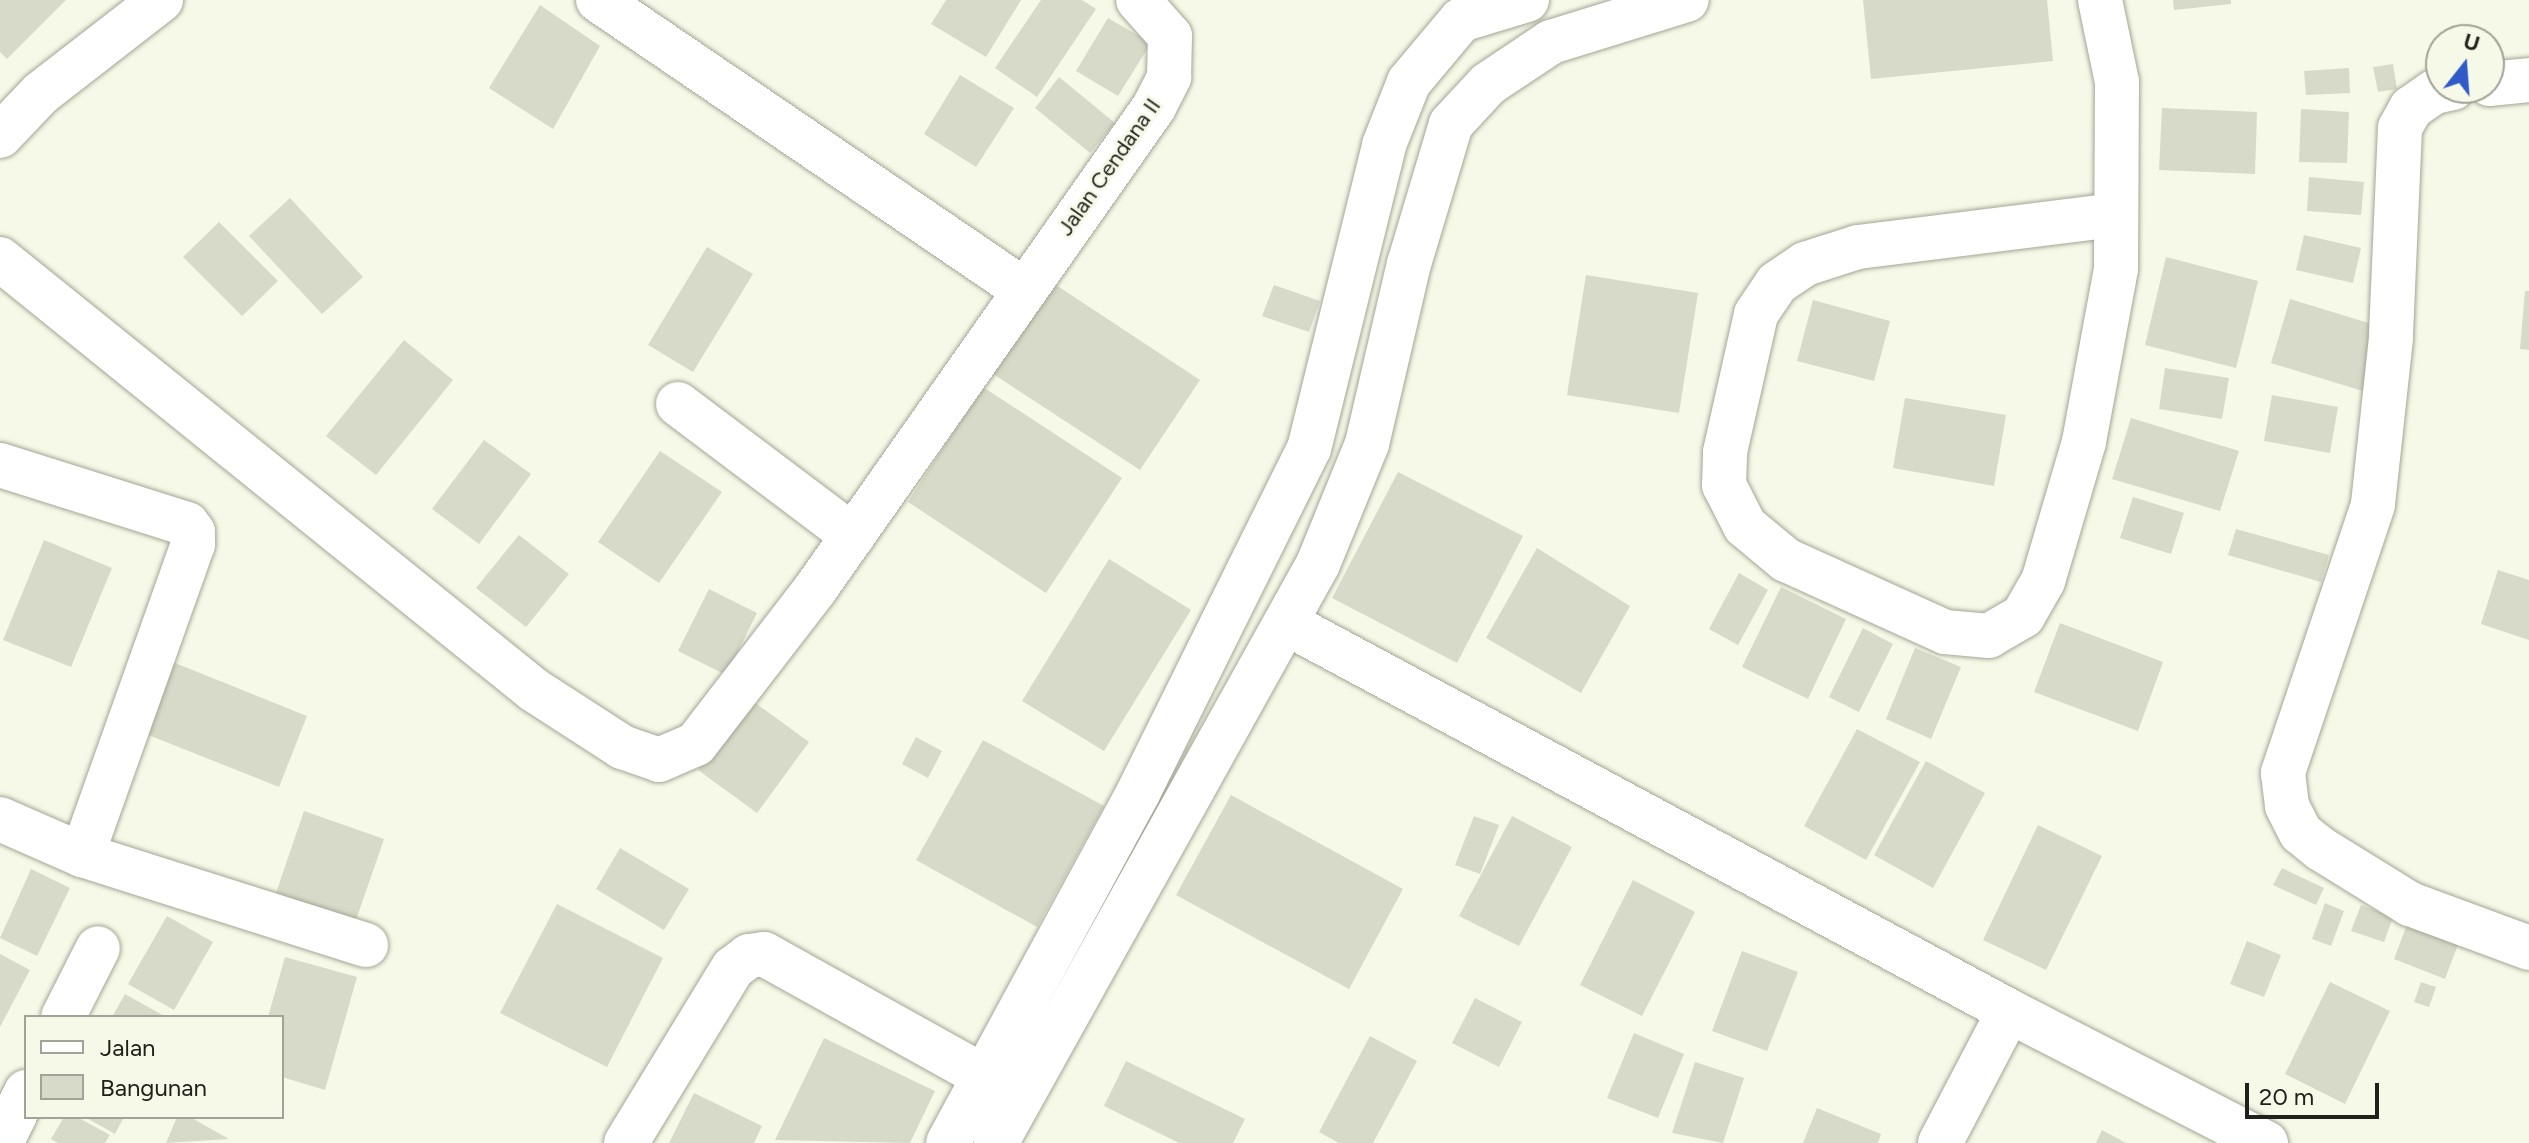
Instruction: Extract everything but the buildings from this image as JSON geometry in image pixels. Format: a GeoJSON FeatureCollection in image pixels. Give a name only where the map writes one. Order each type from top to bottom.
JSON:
{"type":"FeatureCollection","features":[{"type":"Feature","properties":{"kind":"street"},"geometry":{"type":"LineString","coordinates":[[0,136],[41,93],[161,0]]}},
{"type":"Feature","properties":{"kind":"street"},"geometry":{"type":"LineString","coordinates":[[598,0],[1024,290]]}},
{"type":"Feature","properties":{"kind":"street","name":"Jalan Cendana II"},"geometry":{"type":"LineString","coordinates":[[0,259],[522,680],[640,756],[659,760],[696,744],[853,536],[1154,107],[1169,77],[1170,36],[1138,0]]}},
{"type":"Feature","properties":{"kind":"street"},"geometry":{"type":"LineString","coordinates":[[996,1143],[1002,1086],[1138,793],[1274,527],[1313,435],[1384,145],[1409,82],[1459,10],[1527,0]]}},
{"type":"Feature","properties":{"kind":"street"},"geometry":{"type":"LineString","coordinates":[[948,1143],[1002,1086],[1288,624],[1367,444],[1409,264],[1451,124],[1488,84],[1551,42],[1687,0]]}},
{"type":"Feature","properties":{"kind":"street"},"geometry":{"type":"LineString","coordinates":[[2100,0],[2117,82],[2116,269],[2084,442],[2043,581],[2023,616],[1989,636],[1945,632],[1786,560],[1745,526],[1724,485],[1725,452],[1756,314],[1777,283],[1805,264],[1858,247],[2115,215]]}},
{"type":"Feature","properties":{"kind":"street"},"geometry":{"type":"LineString","coordinates":[[2505,82],[2529,80]]}},
{"type":"Feature","properties":{"kind":"street"},"geometry":{"type":"LineString","coordinates":[[2425,98],[2411,108],[2400,128],[2391,338],[2373,505],[2283,773],[2287,806],[2301,833],[2321,849],[2410,904],[2529,948]]}},
{"type":"Feature","properties":{"kind":"street"},"geometry":{"type":"LineString","coordinates":[[678,404],[853,536]]}},
{"type":"Feature","properties":{"kind":"street"},"geometry":{"type":"LineString","coordinates":[[0,465],[187,524],[193,532],[82,855]]}},
{"type":"Feature","properties":{"kind":"street"},"geometry":{"type":"LineString","coordinates":[[1288,624],[2009,1011],[2266,1143]]}},
{"type":"Feature","properties":{"kind":"street"},"geometry":{"type":"LineString","coordinates":[[0,819],[82,855],[366,945]]}},
{"type":"Feature","properties":{"kind":"street"},"geometry":{"type":"LineString","coordinates":[[64,1015],[98,948]]}},
{"type":"Feature","properties":{"kind":"street"},"geometry":{"type":"LineString","coordinates":[[626,1143],[733,968],[749,956],[764,954],[1002,1086]]}},
{"type":"Feature","properties":{"kind":"street"},"geometry":{"type":"LineString","coordinates":[[1940,1143],[2009,1011]]}},
{"type":"Feature","properties":{"kind":"street"},"geometry":{"type":"LineString","coordinates":[[1,1143],[24,1096]]}}]}
